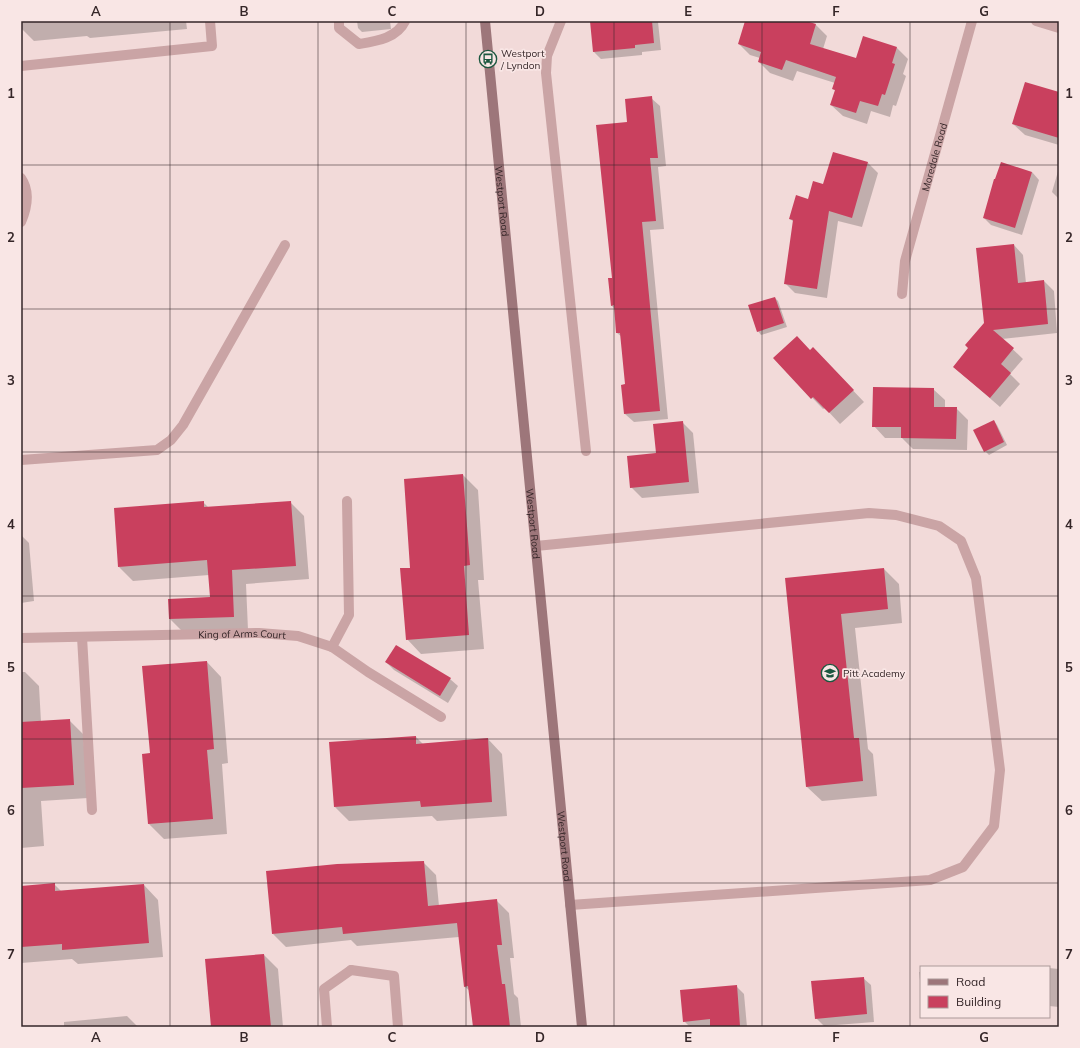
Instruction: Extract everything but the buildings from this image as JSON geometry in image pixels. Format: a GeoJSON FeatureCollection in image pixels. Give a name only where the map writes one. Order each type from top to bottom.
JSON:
{"type":"FeatureCollection","features":[{"type":"Feature","properties":{"kind":"main road","name":"Westport Road"},"geometry":{"type":"LineString","coordinates":[[485,21],[582,1027]]}},
{"type":"Feature","properties":{"kind":"street"},"geometry":{"type":"LineString","coordinates":[[21,66],[212,46],[210,21]]}},
{"type":"Feature","properties":{"kind":"street"},"geometry":{"type":"LineString","coordinates":[[339,21],[339,28],[359,44],[381,40],[402,29],[405,21]]}},
{"type":"Feature","properties":{"kind":"street"},"geometry":{"type":"LineString","coordinates":[[561,21],[547,56],[546,73],[586,450]]}},
{"type":"Feature","properties":{"kind":"street","name":"Moredale Road"},"geometry":{"type":"LineString","coordinates":[[902,294],[905,261],[972,21]]}},
{"type":"Feature","properties":{"kind":"street"},"geometry":{"type":"LineString","coordinates":[[1036,21],[1059,28]]}},
{"type":"Feature","properties":{"kind":"street"},"geometry":{"type":"LineString","coordinates":[[21,178],[27,196],[26,211],[21,222]]}},
{"type":"Feature","properties":{"kind":"street"},"geometry":{"type":"LineString","coordinates":[[21,460],[156,450],[171,440],[183,425],[285,245]]}},
{"type":"Feature","properties":{"kind":"street"},"geometry":{"type":"LineString","coordinates":[[332,647],[349,615],[347,500]]}},
{"type":"Feature","properties":{"kind":"street"},"geometry":{"type":"LineString","coordinates":[[536,546],[869,513],[896,515],[940,526],[961,542],[976,578],[1000,770],[994,826],[963,867],[930,880],[570,905]]}},
{"type":"Feature","properties":{"kind":"street","name":"King of Arms Court"},"geometry":{"type":"LineString","coordinates":[[21,638],[259,633],[298,636],[332,647],[368,672],[441,717]]}},
{"type":"Feature","properties":{"kind":"street"},"geometry":{"type":"LineString","coordinates":[[82,637],[92,810]]}},
{"type":"Feature","properties":{"kind":"street"},"geometry":{"type":"LineString","coordinates":[[327,1027],[324,989],[351,970],[394,976],[398,1027]]}},
{"type":"Feature","properties":{"kind":"place","name":"Westport / Lyndon"},"geometry":{"type":"Point","coordinates":[488,59]}},
{"type":"Feature","properties":{"kind":"place","name":"Pitt Academy"},"geometry":{"type":"Point","coordinates":[830,673]}}]}
